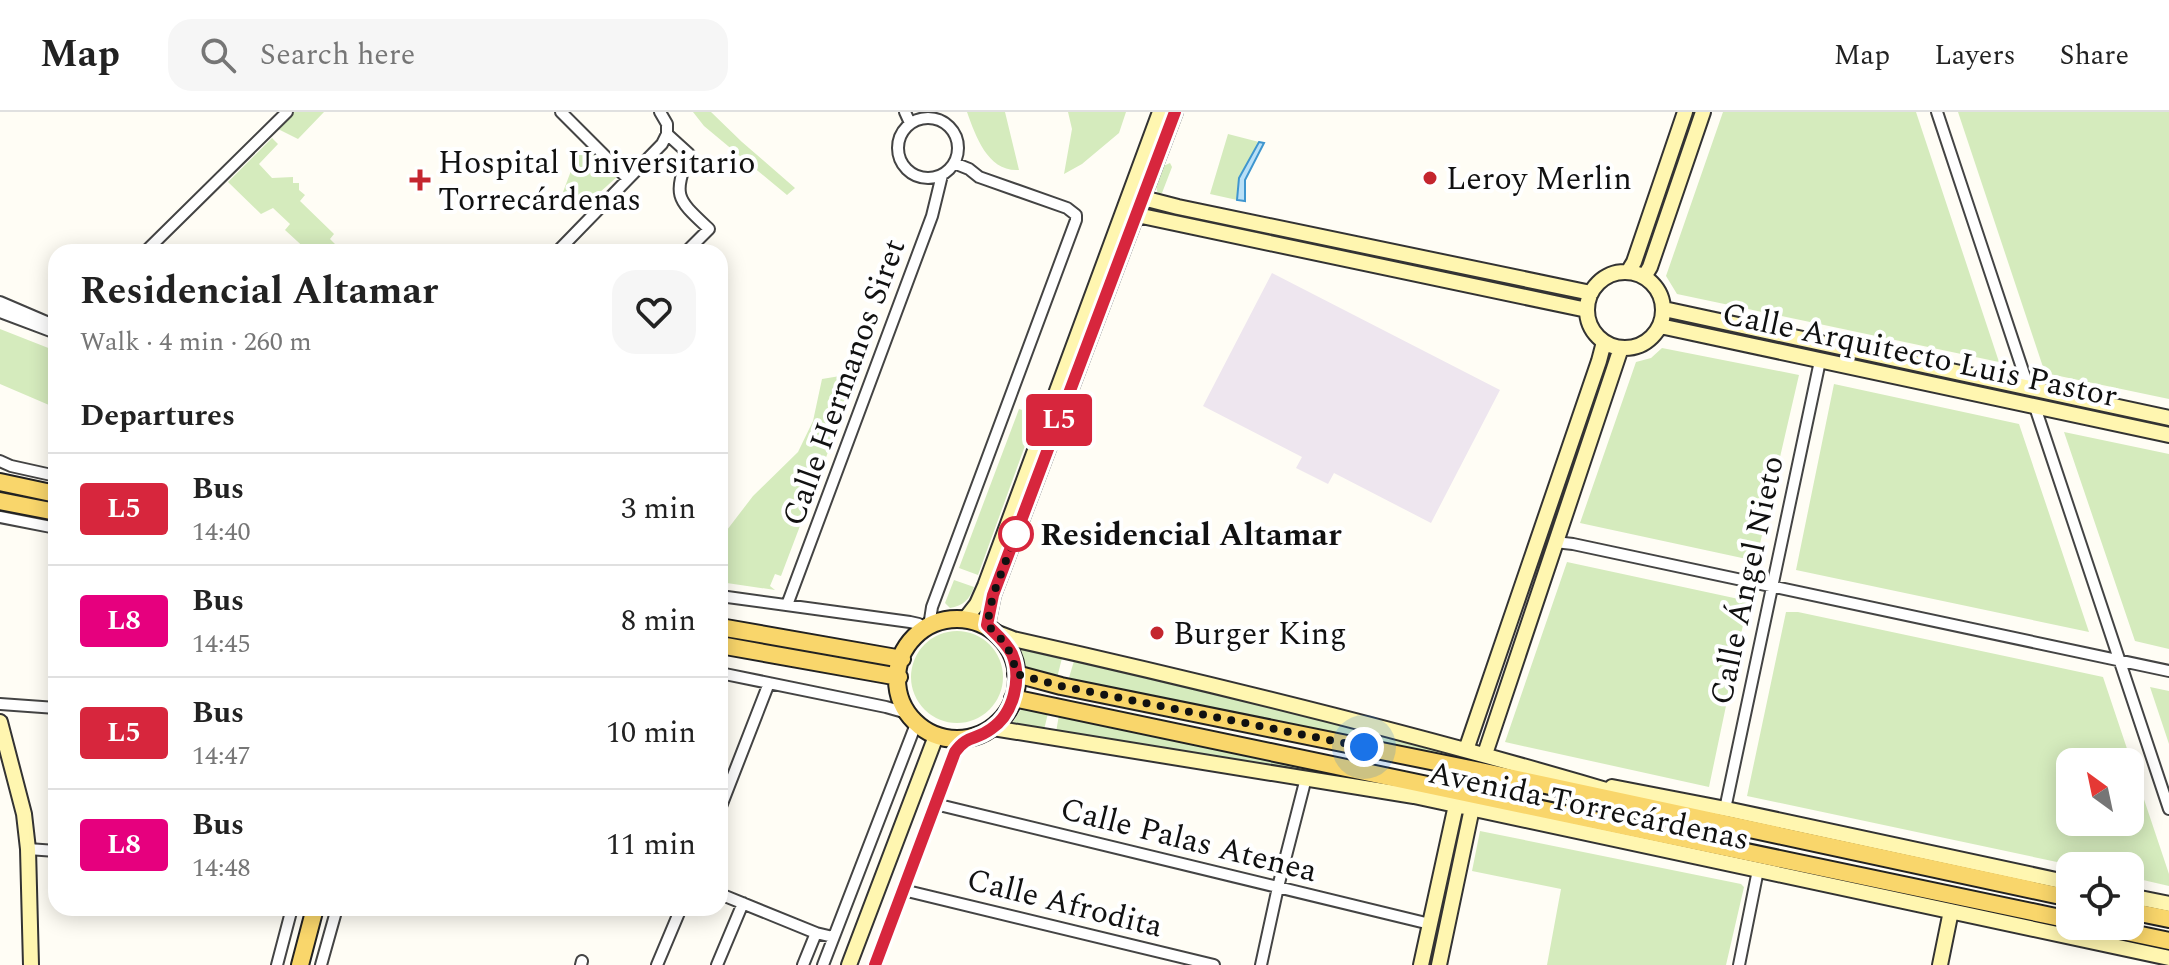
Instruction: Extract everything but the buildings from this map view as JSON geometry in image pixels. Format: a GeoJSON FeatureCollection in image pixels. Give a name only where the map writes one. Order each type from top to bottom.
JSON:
{"type":"FeatureCollection","features":[{"type":"Feature","properties":{"kind":"main road"},"geometry":{"type":"LineString","coordinates":[[0,482],[48,492]]}},
{"type":"Feature","properties":{"kind":"main road"},"geometry":{"type":"LineString","coordinates":[[0,501],[48,510]]}},
{"type":"Feature","properties":{"kind":"main road"},"geometry":{"type":"LineString","coordinates":[[966,618],[991,629],[1011,653],[1016,674],[1013,698],[1000,721],[993,728],[963,741],[936,736],[912,718],[902,698],[899,677],[902,659],[912,641],[926,628],[947,620],[966,618]]}},
{"type":"Feature","properties":{"kind":"main road"},"geometry":{"type":"LineString","coordinates":[[728,628],[902,659]]}},
{"type":"Feature","properties":{"kind":"main road"},"geometry":{"type":"LineString","coordinates":[[728,646],[899,677]]}},
{"type":"Feature","properties":{"kind":"main road","name":"Avenida Torrecárdenas"},"geometry":{"type":"LineString","coordinates":[[1016,674],[2056,895]]}},
{"type":"Feature","properties":{"kind":"main road","name":"Avenida Torrecárdenas"},"geometry":{"type":"LineString","coordinates":[[1013,698],[2056,917]]}},
{"type":"Feature","properties":{"kind":"main road"},"geometry":{"type":"LineString","coordinates":[[2144,914],[2169,919]]}},
{"type":"Feature","properties":{"kind":"main road"},"geometry":{"type":"LineString","coordinates":[[300,965],[313,916]]}},
{"type":"Feature","properties":{"kind":"main road"},"geometry":{"type":"LineString","coordinates":[[2144,936],[2169,941]]}},
{"type":"Feature","properties":{"kind":"street"},"geometry":{"type":"LineString","coordinates":[[153,244],[287,112]]}},
{"type":"Feature","properties":{"kind":"street"},"geometry":{"type":"LineString","coordinates":[[561,112],[627,178]]}},
{"type":"Feature","properties":{"kind":"street"},"geometry":{"type":"LineString","coordinates":[[565,244],[662,144],[667,134],[667,124],[660,112]]}},
{"type":"Feature","properties":{"kind":"street"},"geometry":{"type":"LineString","coordinates":[[905,112],[910,123]]}},
{"type":"Feature","properties":{"kind":"street"},"geometry":{"type":"LineString","coordinates":[[966,618],[985,586],[1160,112]]}},
{"type":"Feature","properties":{"kind":"street"},"geometry":{"type":"LineString","coordinates":[[991,629],[993,595],[1175,112]]}},
{"type":"Feature","properties":{"kind":"street"},"geometry":{"type":"LineString","coordinates":[[1628,272],[1685,112]]}},
{"type":"Feature","properties":{"kind":"street"},"geometry":{"type":"LineString","coordinates":[[1644,277],[1703,112]]}},
{"type":"Feature","properties":{"kind":"street"},"geometry":{"type":"LineString","coordinates":[[1937,112],[2029,389]]}},
{"type":"Feature","properties":{"kind":"street"},"geometry":{"type":"LineString","coordinates":[[925,117],[948,117],[958,141],[959,151],[954,163],[942,175],[924,178],[913,175],[898,155],[898,143],[904,128],[925,117]]}},
{"type":"Feature","properties":{"kind":"street"},"geometry":{"type":"LineString","coordinates":[[667,134],[689,154],[678,188],[680,199],[709,229],[694,244]]}},
{"type":"Feature","properties":{"kind":"street"},"geometry":{"type":"LineString","coordinates":[[728,597],[910,622],[926,628],[1076,215],[1067,208],[979,177],[954,163]]}},
{"type":"Feature","properties":{"kind":"street","name":"Calle Hermanos Siret"},"geometry":{"type":"LineString","coordinates":[[787,605],[932,216],[942,175]]}},
{"type":"Feature","properties":{"kind":"street"},"geometry":{"type":"LineString","coordinates":[[1143,198],[1591,293]]}},
{"type":"Feature","properties":{"kind":"street"},"geometry":{"type":"LineString","coordinates":[[1137,215],[1587,310]]}},
{"type":"Feature","properties":{"kind":"street"},"geometry":{"type":"LineString","coordinates":[[1628,272],[1644,277],[1661,296],[1664,309],[1654,336],[1633,348],[1621,348],[1604,342],[1589,323],[1587,310],[1591,293],[1606,277],[1617,273],[1628,272]]}},
{"type":"Feature","properties":{"kind":"street"},"geometry":{"type":"LineString","coordinates":[[0,302],[48,323]]}},
{"type":"Feature","properties":{"kind":"street","name":"Calle Arquitecto Luis Pastor"},"geometry":{"type":"LineString","coordinates":[[1664,309],[2169,418]]}},
{"type":"Feature","properties":{"kind":"street"},"geometry":{"type":"LineString","coordinates":[[0,312],[48,330]]}},
{"type":"Feature","properties":{"kind":"street","name":"Calle Arquitecto Luis Pastor"},"geometry":{"type":"LineString","coordinates":[[1660,326],[2169,435]]}},
{"type":"Feature","properties":{"kind":"street"},"geometry":{"type":"LineString","coordinates":[[1466,750],[1604,342]]}},
{"type":"Feature","properties":{"kind":"street"},"geometry":{"type":"LineString","coordinates":[[1485,754],[1621,348]]}},
{"type":"Feature","properties":{"kind":"street","name":"Calle Ángel Nieto"},"geometry":{"type":"LineString","coordinates":[[1725,809],[1820,361]]}},
{"type":"Feature","properties":{"kind":"street"},"geometry":{"type":"LineString","coordinates":[[2035,407],[2169,809]]}},
{"type":"Feature","properties":{"kind":"street"},"geometry":{"type":"LineString","coordinates":[[0,461],[48,474]]}},
{"type":"Feature","properties":{"kind":"street"},"geometry":{"type":"LineString","coordinates":[[0,517],[48,526]]}},
{"type":"Feature","properties":{"kind":"street"},"geometry":{"type":"LineString","coordinates":[[1555,542],[2169,671]]}},
{"type":"Feature","properties":{"kind":"street","name":"Avenida Torrecárdenas"},"geometry":{"type":"LineString","coordinates":[[991,629],[1013,639],[1485,754],[1707,820]]}},
{"type":"Feature","properties":{"kind":"street"},"geometry":{"type":"LineString","coordinates":[[728,675],[886,707],[912,718],[823,965]]}},
{"type":"Feature","properties":{"kind":"street"},"geometry":{"type":"LineString","coordinates":[[728,786],[769,683]]}},
{"type":"Feature","properties":{"kind":"street"},"geometry":{"type":"LineString","coordinates":[[0,704],[48,707]]}},
{"type":"Feature","properties":{"kind":"street"},"geometry":{"type":"LineString","coordinates":[[0,722],[24,814],[31,965]]}},
{"type":"Feature","properties":{"kind":"street","name":"Avenida Torrecárdenas"},"geometry":{"type":"LineString","coordinates":[[993,728],[1472,808],[2169,958]]}},
{"type":"Feature","properties":{"kind":"street"},"geometry":{"type":"LineString","coordinates":[[849,965],[936,736]]}},
{"type":"Feature","properties":{"kind":"street"},"geometry":{"type":"LineString","coordinates":[[875,965],[955,752],[963,741]]}},
{"type":"Feature","properties":{"kind":"street"},"geometry":{"type":"LineString","coordinates":[[1261,965],[1306,778]]}},
{"type":"Feature","properties":{"kind":"street","name":"Avenida Torrecárdenas"},"geometry":{"type":"LineString","coordinates":[[1580,782],[1725,809],[2056,880]]}},
{"type":"Feature","properties":{"kind":"street","name":"Calle Palas Atenea"},"geometry":{"type":"LineString","coordinates":[[935,804],[1430,924]]}},
{"type":"Feature","properties":{"kind":"street"},"geometry":{"type":"LineString","coordinates":[[1421,965],[1456,805]]}},
{"type":"Feature","properties":{"kind":"street"},"geometry":{"type":"LineString","coordinates":[[1439,965],[1472,808]]}},
{"type":"Feature","properties":{"kind":"street"},"geometry":{"type":"LineString","coordinates":[[1449,834],[1466,837]]}},
{"type":"Feature","properties":{"kind":"street"},"geometry":{"type":"LineString","coordinates":[[28,849],[48,850]]}},
{"type":"Feature","properties":{"kind":"street"},"geometry":{"type":"LineString","coordinates":[[1739,965],[1758,870]]}},
{"type":"Feature","properties":{"kind":"street","name":"Calle Afrodita"},"geometry":{"type":"LineString","coordinates":[[903,890],[1214,965]]}},
{"type":"Feature","properties":{"kind":"street"},"geometry":{"type":"LineString","coordinates":[[728,897],[833,937]]}},
{"type":"Feature","properties":{"kind":"street"},"geometry":{"type":"LineString","coordinates":[[2144,899],[2169,904]]}},
{"type":"Feature","properties":{"kind":"street"},"geometry":{"type":"LineString","coordinates":[[717,965],[743,903]]}},
{"type":"Feature","properties":{"kind":"street"},"geometry":{"type":"LineString","coordinates":[[1940,965],[1951,911]]}},
{"type":"Feature","properties":{"kind":"street"},"geometry":{"type":"LineString","coordinates":[[277,965],[290,916]]}},
{"type":"Feature","properties":{"kind":"street"},"geometry":{"type":"LineString","coordinates":[[321,965],[335,916]]}},
{"type":"Feature","properties":{"kind":"street"},"geometry":{"type":"LineString","coordinates":[[657,965],[678,916]]}},
{"type":"Feature","properties":{"kind":"street"},"geometry":{"type":"LineString","coordinates":[[803,965],[816,933]]}},
{"type":"Feature","properties":{"kind":"shaded area"},"geometry":{"type":"Polygon","coordinates":[[[1272,273],[1500,390],[1431,523],[1334,473],[1328,484],[1296,468],[1302,457],[1203,406],[1272,273]]]}},
{"type":"Feature","properties":{"kind":"green space"},"geometry":{"type":"Polygon","coordinates":[[[286,112],[324,112],[298,139],[272,126],[286,112]]]}},
{"type":"Feature","properties":{"kind":"green space"},"geometry":{"type":"Polygon","coordinates":[[[693,112],[711,112],[795,188],[787,195],[704,126],[693,112]]]}},
{"type":"Feature","properties":{"kind":"green space"},"geometry":{"type":"Polygon","coordinates":[[[967,112],[1005,112],[1019,170],[1008,169],[991,159],[979,142],[967,112]]]}},
{"type":"Feature","properties":{"kind":"green space"},"geometry":{"type":"Polygon","coordinates":[[[1068,112],[1126,112],[1119,133],[1082,164],[1064,174],[1072,129],[1068,112]]]}},
{"type":"Feature","properties":{"kind":"green space"},"geometry":{"type":"Polygon","coordinates":[[[1723,112],[1916,112],[1999,362],[1677,294],[1666,276],[1723,112]]]}},
{"type":"Feature","properties":{"kind":"green space"},"geometry":{"type":"Polygon","coordinates":[[[1958,112],[2169,112],[2169,399],[2045,373],[1958,112]]]}},
{"type":"Feature","properties":{"kind":"green space"},"geometry":{"type":"Polygon","coordinates":[[[1228,134],[1259,142],[1239,178],[1237,200],[1210,194],[1228,134]]]}},
{"type":"Feature","properties":{"kind":"green space"},"geometry":{"type":"Polygon","coordinates":[[[272,138],[278,144],[259,164],[272,178],[293,177],[293,183],[299,183],[299,190],[305,195],[300,201],[334,234],[330,239],[335,244],[300,244],[285,230],[290,224],[273,208],[261,214],[228,182],[272,138]]]}},
{"type":"Feature","properties":{"kind":"green space"},"geometry":{"type":"Polygon","coordinates":[[[586,146],[617,177],[581,209],[563,192],[577,155],[586,146]]]}},
{"type":"Feature","properties":{"kind":"green space"},"geometry":{"type":"Polygon","coordinates":[[[1170,163],[1172,167],[1162,193],[1158,194],[1155,184],[1161,167],[1170,163]]]}},
{"type":"Feature","properties":{"kind":"green space"},"geometry":{"type":"Polygon","coordinates":[[[0,329],[48,348],[48,405],[0,384],[0,329]]]}},
{"type":"Feature","properties":{"kind":"green space"},"geometry":{"type":"Polygon","coordinates":[[[1662,348],[1799,375],[1756,561],[1580,523],[1636,362],[1651,358],[1662,348]]]}},
{"type":"Feature","properties":{"kind":"green space"},"geometry":{"type":"Polygon","coordinates":[[[858,373],[781,576],[775,574],[770,586],[775,590],[728,583],[728,529],[753,496],[798,452],[813,421],[822,379],[858,373]]]}},
{"type":"Feature","properties":{"kind":"green space"},"geometry":{"type":"Polygon","coordinates":[[[1834,384],[2019,424],[2089,632],[1796,570],[1834,384]]]}},
{"type":"Feature","properties":{"kind":"green space"},"geometry":{"type":"Polygon","coordinates":[[[1019,409],[1032,413],[1038,410],[978,575],[959,568],[1019,409]]]}},
{"type":"Feature","properties":{"kind":"green space"},"geometry":{"type":"Polygon","coordinates":[[[2064,432],[2169,454],[2169,649],[2135,641],[2064,432]]]}},
{"type":"Feature","properties":{"kind":"green space"},"geometry":{"type":"Polygon","coordinates":[[[1567,562],[1748,601],[1709,787],[1505,742],[1567,562]]]}},
{"type":"Feature","properties":{"kind":"green space"},"geometry":{"type":"Polygon","coordinates":[[[954,580],[974,587],[965,601],[950,608],[945,603],[954,580]]]}},
{"type":"Feature","properties":{"kind":"green space"},"geometry":{"type":"Polygon","coordinates":[[[1786,612],[1798,612],[2103,677],[2127,748],[2056,748],[2056,836],[2144,836],[2144,799],[2169,874],[2169,886],[2144,880],[2144,852],[2056,852],[2056,862],[1747,796],[1786,612]]]}},
{"type":"Feature","properties":{"kind":"green space"},"geometry":{"type":"Polygon","coordinates":[[[957,631],[975,635],[989,645],[999,659],[1003,677],[999,695],[989,709],[975,719],[957,723],[939,719],[925,709],[915,695],[911,677],[915,659],[925,645],[939,635],[957,631]]]}},
{"type":"Feature","properties":{"kind":"green space"},"geometry":{"type":"Polygon","coordinates":[[[1023,648],[1062,658],[1057,678],[1027,670],[1023,648]]]}},
{"type":"Feature","properties":{"kind":"green space"},"geometry":{"type":"Polygon","coordinates":[[[1074,661],[1382,734],[1525,773],[1068,681],[1074,661]]]}},
{"type":"Feature","properties":{"kind":"green space"},"geometry":{"type":"Polygon","coordinates":[[[2150,687],[2169,691],[2169,744],[2150,687]]]}},
{"type":"Feature","properties":{"kind":"green space"},"geometry":{"type":"Polygon","coordinates":[[[1022,708],[1048,713],[1044,730],[1011,725],[1022,708]]]}},
{"type":"Feature","properties":{"kind":"green space"},"geometry":{"type":"Polygon","coordinates":[[[1059,715],[2056,925],[2056,929],[1056,732],[1059,715]]]}},
{"type":"Feature","properties":{"kind":"green space"},"geometry":{"type":"Polygon","coordinates":[[[1480,831],[1741,884],[1744,887],[1726,965],[1547,965],[1561,889],[1472,871],[1480,831]]]}},
{"type":"Feature","properties":{"kind":"green space"},"geometry":{"type":"Polygon","coordinates":[[[2113,940],[2126,940],[2169,951],[2113,940]]]}},
{"type":"Feature","properties":{"kind":"water"},"geometry":{"type":"Polygon","coordinates":[[[1259,142],[1264,143],[1245,180],[1245,201],[1237,200],[1239,178],[1259,142]]]}},
{"type":"Feature","properties":{"kind":"bus line","name":"L5"},"geometry":{"type":"LineString","coordinates":[[875,965],[955,752],[963,741],[993,728],[1013,698],[1016,686],[1014,661],[1007,645],[987,625],[993,595],[1175,112]]}},
{"type":"Feature","properties":{"kind":"place","name":"Leroy Merlin"},"geometry":{"type":"Point","coordinates":[1430,178]}},
{"type":"Feature","properties":{"kind":"place","name":"Hospital Universitario Torrecárdenas"},"geometry":{"type":"Point","coordinates":[420,180]}},
{"type":"Feature","properties":{"kind":"place","name":"Residencial Altamar"},"geometry":{"type":"Point","coordinates":[1016,534]}},
{"type":"Feature","properties":{"kind":"place","name":"Burger King"},"geometry":{"type":"Point","coordinates":[1157,633]}},
{"type":"Feature","properties":{"kind":"route"},"geometry":{"type":"LineString","coordinates":[[1016,534],[993,595],[987,625],[1007,645],[1016,674],[1061,686],[1364,747]]}}]}
